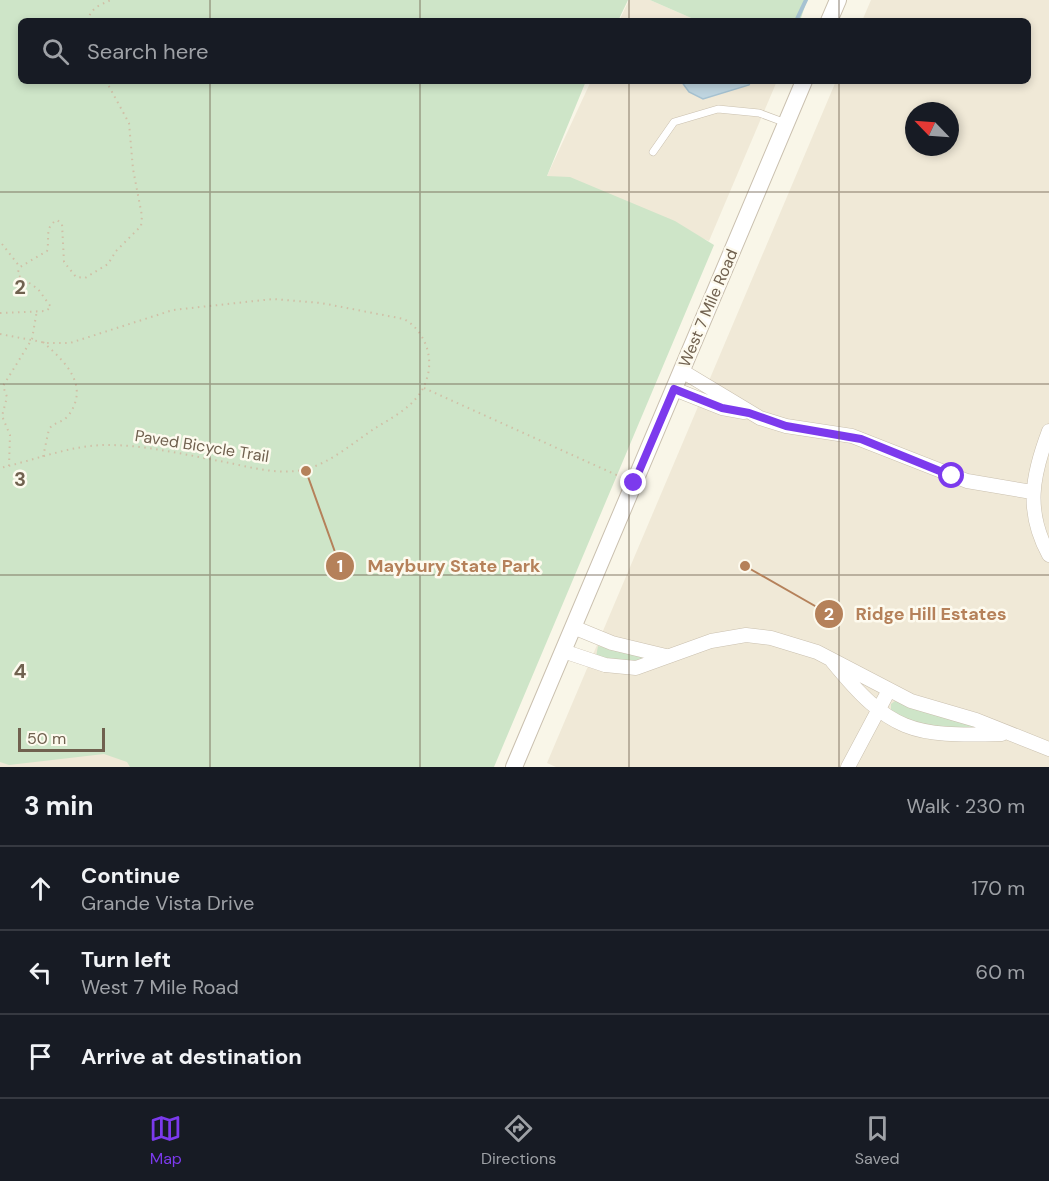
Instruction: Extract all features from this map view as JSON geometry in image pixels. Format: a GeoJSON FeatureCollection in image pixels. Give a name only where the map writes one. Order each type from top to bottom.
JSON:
{"type":"FeatureCollection","features":[{"type":"Feature","properties":{"kind":"street"},"geometry":{"type":"LineString","coordinates":[[830,18],[838,0]]}},
{"type":"Feature","properties":{"kind":"street","name":"West 7 Mile Road"},"geometry":{"type":"LineString","coordinates":[[514,767],[803,84]]}},
{"type":"Feature","properties":{"kind":"street"},"geometry":{"type":"LineString","coordinates":[[682,371],[749,413]]}},
{"type":"Feature","properties":{"kind":"street"},"geometry":{"type":"LineString","coordinates":[[674,389],[722,408],[749,413],[786,426],[861,439],[967,481],[1032,492]]}},
{"type":"Feature","properties":{"kind":"street"},"geometry":{"type":"LineString","coordinates":[[1049,431],[1037,465],[1032,492],[1042,542],[1049,555]]}},
{"type":"Feature","properties":{"kind":"street"},"geometry":{"type":"LineString","coordinates":[[573,627],[612,643],[666,656]]}},
{"type":"Feature","properties":{"kind":"street"},"geometry":{"type":"LineString","coordinates":[[563,651],[605,665],[636,668],[650,665],[666,656],[711,640],[747,635],[771,638],[829,658],[911,701],[976,720],[1007,734],[1048,748]]}},
{"type":"Feature","properties":{"kind":"street"},"geometry":{"type":"LineString","coordinates":[[829,658],[857,692],[892,720],[927,733],[949,736],[1007,734]]}},
{"type":"Feature","properties":{"kind":"street"},"geometry":{"type":"LineString","coordinates":[[848,767],[889,690]]}},
{"type":"Feature","properties":{"kind":"lane"},"geometry":{"type":"LineString","coordinates":[[653,152],[674,122],[718,109],[759,113],[786,123]]}},
{"type":"Feature","properties":{"kind":"path"},"geometry":{"type":"LineString","coordinates":[[88,18],[96,7],[111,0]]}},
{"type":"Feature","properties":{"kind":"path"},"geometry":{"type":"LineString","coordinates":[[20,267],[47,251],[48,232],[51,223],[57,220],[62,224],[64,262],[76,277],[86,278],[108,264],[116,251],[141,226],[142,216],[133,169],[129,123],[108,84]]}},
{"type":"Feature","properties":{"kind":"path"},"geometry":{"type":"LineString","coordinates":[[0,313],[46,311],[51,308],[50,303],[38,289],[19,276],[20,267],[2,244]]}},
{"type":"Feature","properties":{"kind":"path"},"geometry":{"type":"LineString","coordinates":[[0,334],[70,343],[173,310],[273,299],[297,300],[388,315],[410,322],[420,333],[428,352],[430,370],[424,388],[634,483]]}},
{"type":"Feature","properties":{"kind":"path"},"geometry":{"type":"LineString","coordinates":[[9,466],[10,435],[2,416],[7,397],[3,386],[32,339],[37,310]]}},
{"type":"Feature","properties":{"kind":"path"},"geometry":{"type":"LineString","coordinates":[[42,341],[69,366],[76,382],[73,405],[65,419],[49,429],[44,457]]}},
{"type":"Feature","properties":{"kind":"path","name":"Paved Bicycle Trail"},"geometry":{"type":"LineString","coordinates":[[0,468],[93,446],[121,446],[158,449],[256,469],[306,470],[329,459],[398,415],[416,400],[424,388]]}},
{"type":"Feature","properties":{"kind":"shaded area"},"geometry":{"type":"Polygon","coordinates":[[[629,0],[650,0],[691,18],[620,18],[629,0]]]}},
{"type":"Feature","properties":{"kind":"shaded area"},"geometry":{"type":"Polygon","coordinates":[[[871,0],[1049,0],[1049,767],[556,767],[547,763],[835,84],[1031,84],[1031,18],[863,18],[871,0]]]}},
{"type":"Feature","properties":{"kind":"shaded area"},"geometry":{"type":"Polygon","coordinates":[[[590,84],[776,84],[709,241],[547,176],[590,84]]]}},
{"type":"Feature","properties":{"kind":"shaded area"},"geometry":{"type":"Polygon","coordinates":[[[0,701],[153,767],[0,767],[0,701]]]}},
{"type":"Feature","properties":{"kind":"green space"},"geometry":{"type":"Polygon","coordinates":[[[0,0],[628,0],[619,18],[18,18],[18,84],[585,84],[547,176],[570,177],[675,221],[714,245],[494,767],[130,767],[127,762],[104,754],[9,765],[0,762],[0,0]]]}},
{"type":"Feature","properties":{"kind":"green space"},"geometry":{"type":"Polygon","coordinates":[[[650,0],[807,0],[801,18],[691,18],[650,0]]]}},
{"type":"Feature","properties":{"kind":"green space"},"geometry":{"type":"Polygon","coordinates":[[[598,646],[647,657],[648,661],[622,662],[596,657],[598,646]]]}},
{"type":"Feature","properties":{"kind":"green space"},"geometry":{"type":"Polygon","coordinates":[[[895,701],[973,725],[974,728],[923,726],[891,713],[891,704],[895,701]]]}},
{"type":"Feature","properties":{"kind":"water"},"geometry":{"type":"Polygon","coordinates":[[[683,84],[750,84],[703,99],[689,92],[683,84]]]}},
{"type":"Feature","properties":{"kind":"waterway"},"geometry":{"type":"LineString","coordinates":[[797,18],[806,0]]}},
{"type":"Feature","properties":{"kind":"place","name":"Maybury State Park"},"geometry":{"type":"Point","coordinates":[306,471]}},
{"type":"Feature","properties":{"kind":"place","name":"Ridge Hill Estates"},"geometry":{"type":"Point","coordinates":[745,566]}},
{"type":"Feature","properties":{"kind":"route"},"geometry":{"type":"LineString","coordinates":[[634,483],[674,389],[722,408],[749,413],[786,426],[852,436],[952,476]]}}]}
